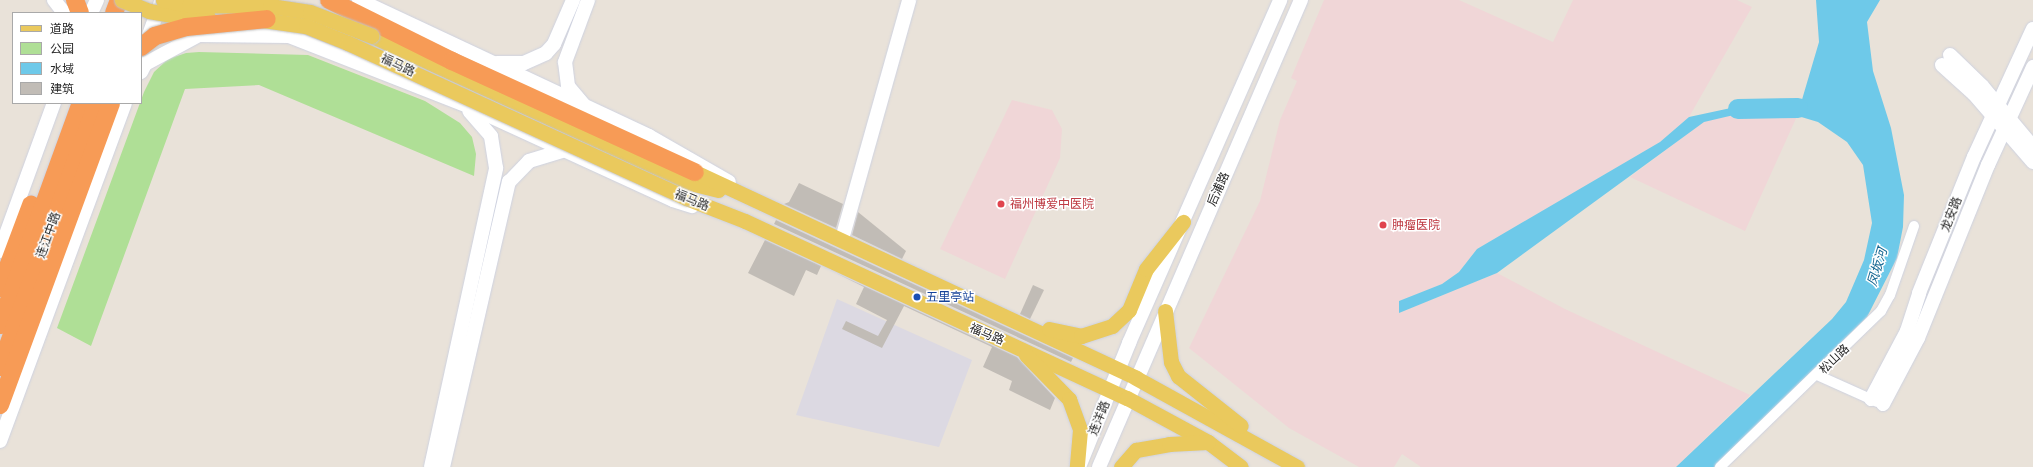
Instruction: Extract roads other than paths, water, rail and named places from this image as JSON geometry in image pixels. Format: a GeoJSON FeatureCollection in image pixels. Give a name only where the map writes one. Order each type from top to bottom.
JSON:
{"type":"FeatureCollection","features":[{"type":"Feature","properties":{"kind":"highway"},"geometry":{"type":"LineString","coordinates":[[75,0],[80,12]]}},
{"type":"Feature","properties":{"kind":"highway"},"geometry":{"type":"LineString","coordinates":[[114,12],[120,0]]}},
{"type":"Feature","properties":{"kind":"highway"},"geometry":{"type":"LineString","coordinates":[[130,12],[134,0]]}},
{"type":"Feature","properties":{"kind":"highway"},"geometry":{"type":"LineString","coordinates":[[219,7],[243,8],[250,0]]}},
{"type":"Feature","properties":{"kind":"highway"},"geometry":{"type":"LineString","coordinates":[[329,0],[452,61],[696,172]]}},
{"type":"Feature","properties":{"kind":"highway"},"geometry":{"type":"LineString","coordinates":[[142,46],[155,36],[186,27],[267,19]]}},
{"type":"Feature","properties":{"kind":"highway"},"geometry":{"type":"LineString","coordinates":[[0,288],[69,104]]}},
{"type":"Feature","properties":{"kind":"highway","name":"连江中路"},"geometry":{"type":"LineString","coordinates":[[0,325],[81,104]]}},
{"type":"Feature","properties":{"kind":"highway","name":"连江中路"},"geometry":{"type":"LineString","coordinates":[[0,366],[97,104]]}},
{"type":"Feature","properties":{"kind":"highway"},"geometry":{"type":"LineString","coordinates":[[0,404],[120,104]]}},
{"type":"Feature","properties":{"kind":"main road"},"geometry":{"type":"LineString","coordinates":[[54,0],[63,12]]}},
{"type":"Feature","properties":{"kind":"main road"},"geometry":{"type":"LineString","coordinates":[[91,12],[96,0]]}},
{"type":"Feature","properties":{"kind":"main road","name":"福马路"},"geometry":{"type":"LineString","coordinates":[[120,0],[149,10],[189,18],[219,7],[270,6],[310,12],[372,36],[690,183],[754,198]]}},
{"type":"Feature","properties":{"kind":"main road"},"geometry":{"type":"LineString","coordinates":[[142,53],[162,0]]}},
{"type":"Feature","properties":{"kind":"main road","name":"福马路"},"geometry":{"type":"LineString","coordinates":[[162,0],[219,7],[267,19],[306,26],[348,43],[686,198],[745,221],[959,323],[1020,348],[1127,398],[1208,442],[1241,467]]}},
{"type":"Feature","properties":{"kind":"main road"},"geometry":{"type":"LineString","coordinates":[[278,0],[296,39]]}},
{"type":"Feature","properties":{"kind":"main road"},"geometry":{"type":"LineString","coordinates":[[359,0],[678,151],[754,198]]}},
{"type":"Feature","properties":{"kind":"main road"},"geometry":{"type":"LineString","coordinates":[[488,62],[524,63],[546,53],[554,44],[573,0]]}},
{"type":"Feature","properties":{"kind":"main road"},"geometry":{"type":"LineString","coordinates":[[588,0],[569,47],[565,70],[568,86],[575,98],[597,113]]}},
{"type":"Feature","properties":{"kind":"main road"},"geometry":{"type":"LineString","coordinates":[[842,239],[909,0]]}},
{"type":"Feature","properties":{"kind":"main road","name":"后浦路"},"geometry":{"type":"LineString","coordinates":[[1119,370],[1280,0]]}},
{"type":"Feature","properties":{"kind":"main road","name":"后浦路"},"geometry":{"type":"LineString","coordinates":[[1136,378],[1301,0]]}},
{"type":"Feature","properties":{"kind":"main road","name":"龙安路"},"geometry":{"type":"LineString","coordinates":[[1877,402],[1907,331],[1919,293],[1995,111],[2033,29]]}},
{"type":"Feature","properties":{"kind":"main road"},"geometry":{"type":"LineString","coordinates":[[142,70],[145,64],[199,35],[289,36],[462,104],[673,200],[745,221]]}},
{"type":"Feature","properties":{"kind":"main road"},"geometry":{"type":"LineString","coordinates":[[1946,60],[2007,124],[2033,147]]}},
{"type":"Feature","properties":{"kind":"main road","name":"龙安路"},"geometry":{"type":"LineString","coordinates":[[1877,402],[1918,338],[2007,124],[2033,67]]}},
{"type":"Feature","properties":{"kind":"main road"},"geometry":{"type":"LineString","coordinates":[[0,251],[54,104]]}},
{"type":"Feature","properties":{"kind":"main road"},"geometry":{"type":"LineString","coordinates":[[0,441],[120,104]]}},
{"type":"Feature","properties":{"kind":"main road"},"geometry":{"type":"LineString","coordinates":[[431,467],[496,168],[491,136],[462,104]]}},
{"type":"Feature","properties":{"kind":"main road"},"geometry":{"type":"LineString","coordinates":[[2007,124],[2033,162]]}},
{"type":"Feature","properties":{"kind":"main road"},"geometry":{"type":"LineString","coordinates":[[443,467],[509,182],[529,161],[564,150]]}},
{"type":"Feature","properties":{"kind":"main road","name":"福马路"},"geometry":{"type":"LineString","coordinates":[[696,172],[842,239],[1136,378],[1276,453],[1297,467]]}},
{"type":"Feature","properties":{"kind":"main road"},"geometry":{"type":"LineString","coordinates":[[1007,317],[1074,335],[1095,334],[1108,328],[1129,310],[1146,269],[1183,222]]}},
{"type":"Feature","properties":{"kind":"main road"},"geometry":{"type":"LineString","coordinates":[[1164,311],[1171,362],[1178,376],[1276,453]]}},
{"type":"Feature","properties":{"kind":"main road"},"geometry":{"type":"LineString","coordinates":[[1020,348],[1069,400],[1080,430],[1078,467]]}},
{"type":"Feature","properties":{"kind":"main road","name":"连洋路"},"geometry":{"type":"LineString","coordinates":[[1078,467],[1119,370]]}},
{"type":"Feature","properties":{"kind":"main road","name":"连洋路"},"geometry":{"type":"LineString","coordinates":[[1099,467],[1136,378]]}},
{"type":"Feature","properties":{"kind":"main road"},"geometry":{"type":"LineString","coordinates":[[1120,467],[1136,450],[1169,444],[1208,442]]}},
{"type":"Feature","properties":{"kind":"street","name":"松山路"},"geometry":{"type":"LineString","coordinates":[[1720,467],[1817,375],[1884,307],[1914,226]]}},
{"type":"Feature","properties":{"kind":"street"},"geometry":{"type":"LineString","coordinates":[[1817,375],[1877,402]]}},
{"type":"Feature","properties":{"kind":"water","name":"凤坂河"},"geometry":{"type":"Polygon","coordinates":[[[1816,0],[1880,0],[1867,22],[1873,71],[1891,128],[1904,195],[1903,227],[1897,258],[1867,317],[1714,467],[1676,467],[1832,319],[1846,302],[1864,260],[1872,223],[1863,165],[1847,142],[1818,122],[1768,107],[1704,122],[1497,273],[1399,313],[1399,301],[1442,284],[1459,272],[1477,249],[1660,142],[1689,117],[1768,100],[1801,103],[1819,42],[1816,0]]]}},
{"type":"Feature","properties":{"kind":"waterway"},"geometry":{"type":"LineString","coordinates":[[1738,109],[1798,108]]}},
{"type":"Feature","properties":{"kind":"place","name":"福州博爱中医院"},"geometry":{"type":"Point","coordinates":[1001,204]}},
{"type":"Feature","properties":{"kind":"place","name":"肿瘤医院"},"geometry":{"type":"Point","coordinates":[1383,225]}},
{"type":"Feature","properties":{"kind":"place","name":"五里亭站"},"geometry":{"type":"Point","coordinates":[917,297]}}]}
